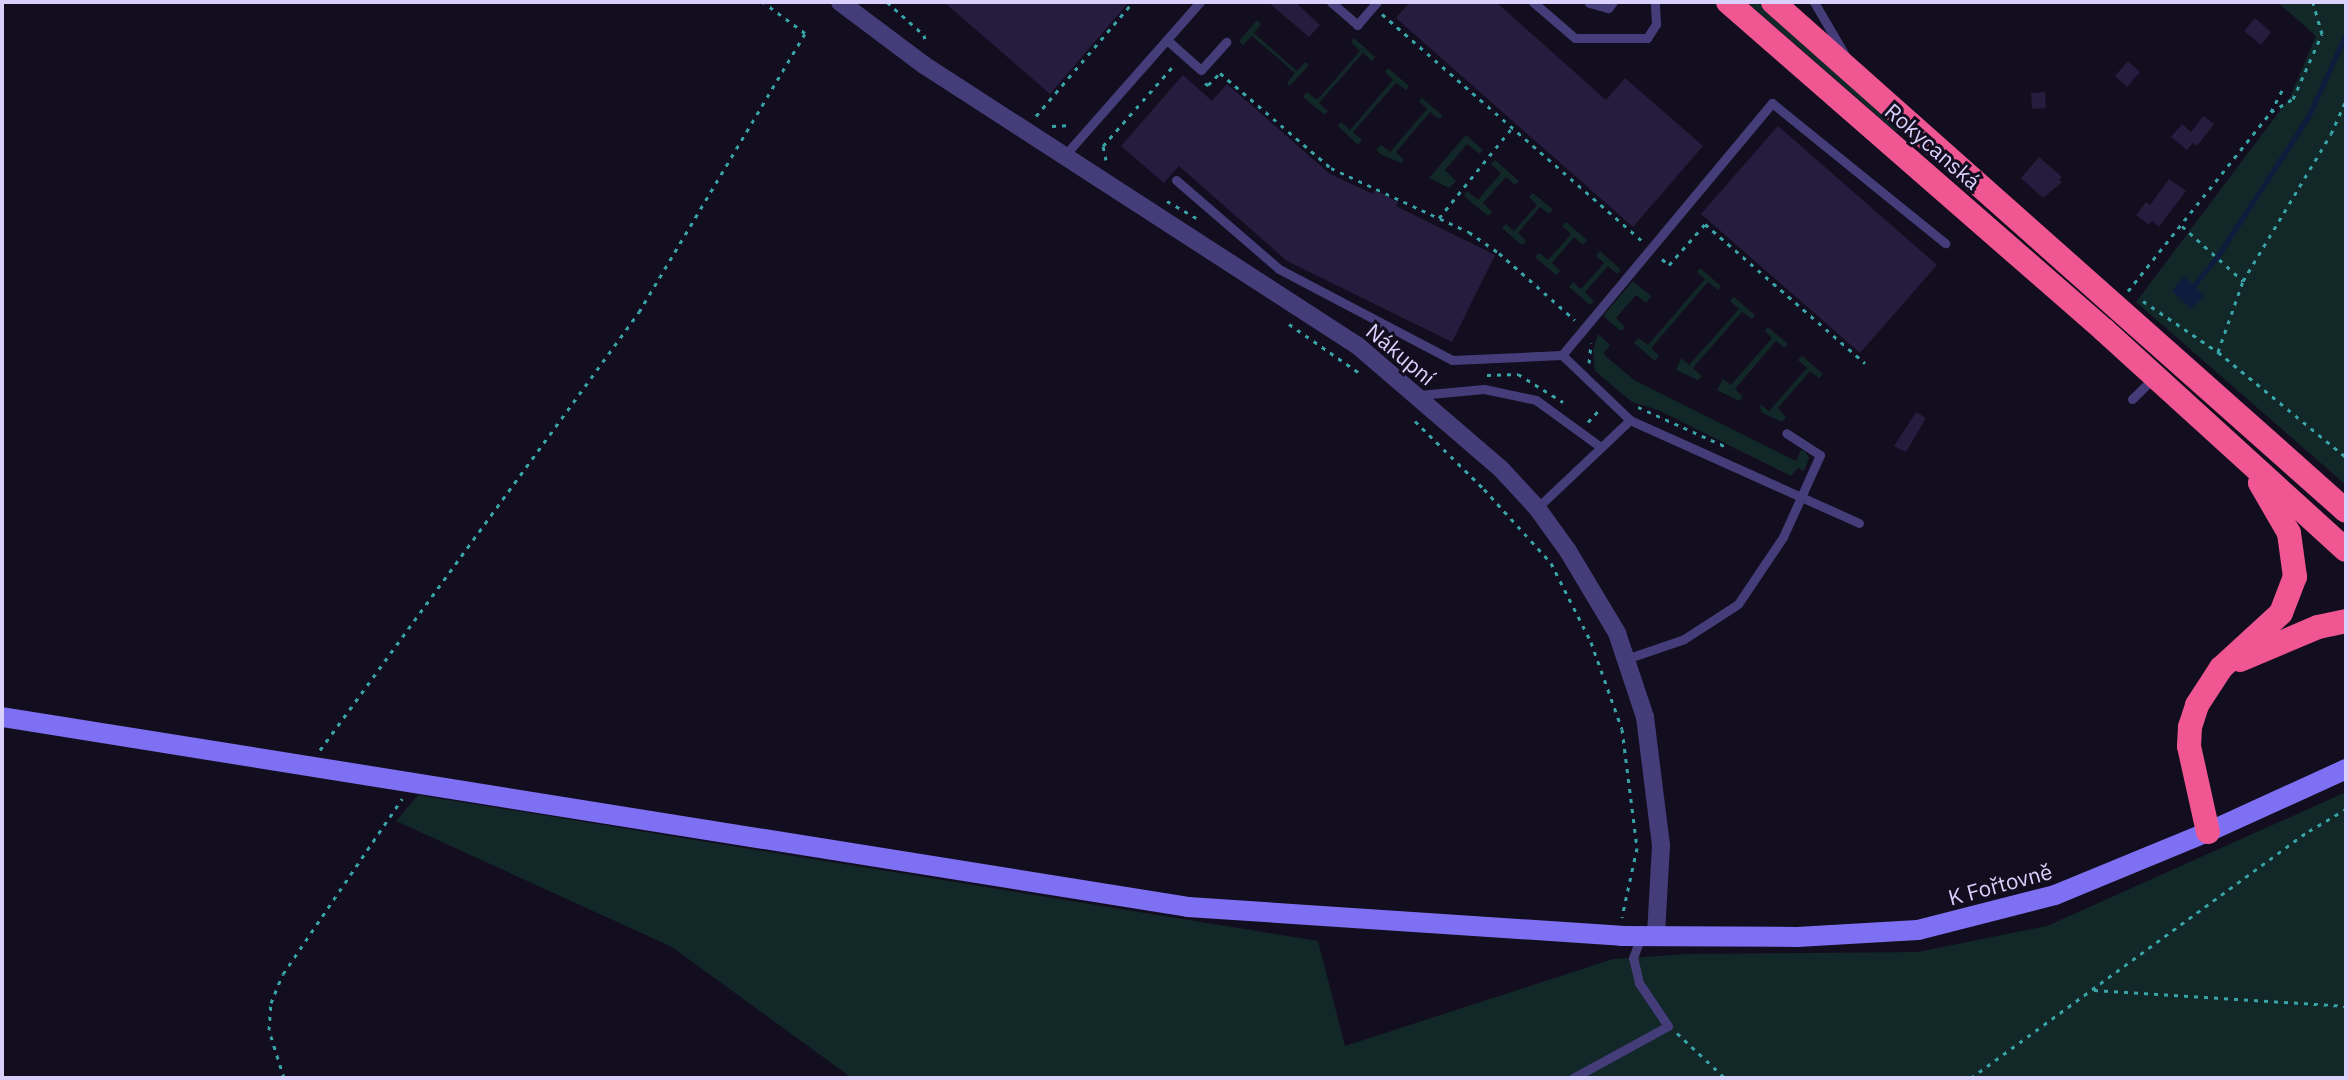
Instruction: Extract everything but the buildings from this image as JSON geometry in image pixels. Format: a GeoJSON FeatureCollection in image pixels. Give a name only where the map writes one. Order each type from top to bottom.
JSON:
{"type":"FeatureCollection","features":[{"type":"Feature","properties":{"kind":"highway","name":"Rokycanská"},"geometry":{"type":"LineString","coordinates":[[1728,2],[2156,376],[2346,550]]}},
{"type":"Feature","properties":{"kind":"highway","name":"Rokycanská"},"geometry":{"type":"LineString","coordinates":[[1773,2],[2121,298],[2346,511]]}},
{"type":"Feature","properties":{"kind":"highway"},"geometry":{"type":"LineString","coordinates":[[2208,832],[2189,746],[2190,727],[2206,688],[2221,668],[2281,613],[2295,577],[2289,533],[2236,448]]}},
{"type":"Feature","properties":{"kind":"highway"},"geometry":{"type":"LineString","coordinates":[[2206,688],[2238,661],[2318,627],[2346,621]]}},
{"type":"Feature","properties":{"kind":"street","name":"Nákupní"},"geometry":{"type":"LineString","coordinates":[[840,2],[924,65],[1358,346],[1501,469],[1537,508],[1609,619],[1645,717],[1661,845],[1640,936]]}},
{"type":"Feature","properties":{"kind":"street","name":"K Fořtovně"},"geometry":{"type":"LineString","coordinates":[[2,717],[1188,907],[1640,936],[1797,937],[1918,930],[2055,895],[2208,832],[2346,769]]}},
{"type":"Feature","properties":{"kind":"lane"},"geometry":{"type":"LineString","coordinates":[[1065,155],[1200,2]]}},
{"type":"Feature","properties":{"kind":"lane"},"geometry":{"type":"LineString","coordinates":[[1331,2],[1357,25],[1375,4]]}},
{"type":"Feature","properties":{"kind":"lane"},"geometry":{"type":"LineString","coordinates":[[1533,2],[1575,38],[1647,38],[1656,24],[1655,2]]}},
{"type":"Feature","properties":{"kind":"lane"},"geometry":{"type":"LineString","coordinates":[[1814,2],[1857,76]]}},
{"type":"Feature","properties":{"kind":"lane"},"geometry":{"type":"LineString","coordinates":[[1589,3],[1611,5]]}},
{"type":"Feature","properties":{"kind":"lane"},"geometry":{"type":"LineString","coordinates":[[1167,40],[1201,70],[1226,42]]}},
{"type":"Feature","properties":{"kind":"lane"},"geometry":{"type":"LineString","coordinates":[[1562,355],[1772,103],[1945,243]]}},
{"type":"Feature","properties":{"kind":"lane"},"geometry":{"type":"LineString","coordinates":[[1176,180],[1279,269],[1452,360],[1562,355],[1630,420],[1859,523]]}},
{"type":"Feature","properties":{"kind":"lane"},"geometry":{"type":"LineString","coordinates":[[2132,399],[2156,376]]}},
{"type":"Feature","properties":{"kind":"lane"},"geometry":{"type":"LineString","coordinates":[[1414,396],[1484,389],[1536,400],[1599,446]]}},
{"type":"Feature","properties":{"kind":"lane"},"geometry":{"type":"LineString","coordinates":[[1537,508],[1599,446],[1630,420]]}},
{"type":"Feature","properties":{"kind":"lane"},"geometry":{"type":"LineString","coordinates":[[1626,659],[1684,639],[1738,604],[1783,537],[1820,455],[1786,433]]}},
{"type":"Feature","properties":{"kind":"lane"},"geometry":{"type":"LineString","coordinates":[[1573,1078],[1668,1026],[1639,983],[1633,958],[1640,936]]}},
{"type":"Feature","properties":{"kind":"path"},"geometry":{"type":"LineString","coordinates":[[308,766],[639,312],[750,126],[805,33],[763,2]]}},
{"type":"Feature","properties":{"kind":"path"},"geometry":{"type":"LineString","coordinates":[[887,2],[924,35],[924,49]]}},
{"type":"Feature","properties":{"kind":"path"},"geometry":{"type":"LineString","coordinates":[[1080,119],[1071,126],[1061,127],[1033,119],[1133,2]]}},
{"type":"Feature","properties":{"kind":"path"},"geometry":{"type":"LineString","coordinates":[[2271,112],[2293,99],[2322,34],[2313,2]]}},
{"type":"Feature","properties":{"kind":"path"},"geometry":{"type":"LineString","coordinates":[[1375,4],[1669,265],[1705,224],[1865,363]]}},
{"type":"Feature","properties":{"kind":"path"},"geometry":{"type":"LineString","coordinates":[[1107,162],[1103,146],[1178,60]]}},
{"type":"Feature","properties":{"kind":"path"},"geometry":{"type":"LineString","coordinates":[[1198,77],[1208,85],[1220,73],[1331,168],[1469,232],[1499,253],[1592,336],[1589,365],[1593,373]]}},
{"type":"Feature","properties":{"kind":"path"},"geometry":{"type":"LineString","coordinates":[[2282,90],[2271,112],[2121,298],[2218,352],[2346,457]]}},
{"type":"Feature","properties":{"kind":"path"},"geometry":{"type":"LineString","coordinates":[[2218,352],[2243,281],[2331,134],[2346,101]]}},
{"type":"Feature","properties":{"kind":"path"},"geometry":{"type":"LineString","coordinates":[[1439,218],[1512,128]]}},
{"type":"Feature","properties":{"kind":"path"},"geometry":{"type":"LineString","coordinates":[[1161,198],[1175,203],[1198,219]]}},
{"type":"Feature","properties":{"kind":"path"},"geometry":{"type":"LineString","coordinates":[[2182,226],[2243,281]]}},
{"type":"Feature","properties":{"kind":"path"},"geometry":{"type":"LineString","coordinates":[[1285,320],[1369,379]]}},
{"type":"Feature","properties":{"kind":"path"},"geometry":{"type":"LineString","coordinates":[[1480,377],[1518,374],[1565,403]]}},
{"type":"Feature","properties":{"kind":"path"},"geometry":{"type":"LineString","coordinates":[[1629,404],[1741,454]]}},
{"type":"Feature","properties":{"kind":"path"},"geometry":{"type":"LineString","coordinates":[[1577,413],[1607,439]]}},
{"type":"Feature","properties":{"kind":"path"},"geometry":{"type":"LineString","coordinates":[[1413,418],[1484,489],[1551,563],[1591,642],[1622,729],[1637,848],[1633,880],[1622,912],[1640,936]]}},
{"type":"Feature","properties":{"kind":"path"},"geometry":{"type":"LineString","coordinates":[[284,1078],[269,1030],[271,1003],[283,974],[413,784]]}},
{"type":"Feature","properties":{"kind":"path"},"geometry":{"type":"LineString","coordinates":[[1971,1078],[2309,831],[2346,809]]}},
{"type":"Feature","properties":{"kind":"path"},"geometry":{"type":"LineString","coordinates":[[2092,990],[2346,1006]]}},
{"type":"Feature","properties":{"kind":"path"},"geometry":{"type":"LineString","coordinates":[[1668,1026],[1725,1078]]}},
{"type":"Feature","properties":{"kind":"green space"},"geometry":{"type":"Polygon","coordinates":[[[1747,2],[1759,2],[1900,125],[1901,131],[1895,131],[1747,2]]]}},
{"type":"Feature","properties":{"kind":"green space"},"geometry":{"type":"Polygon","coordinates":[[[2277,2],[2346,2],[2346,485],[2136,302],[2290,97],[2316,36],[2277,2]]]}},
{"type":"Feature","properties":{"kind":"green space"},"geometry":{"type":"Polygon","coordinates":[[[1257,20],[1261,24],[1254,33],[1297,71],[1305,62],[1309,65],[1290,86],[1287,83],[1295,73],[1252,36],[1243,45],[1239,41],[1257,20]]]}},
{"type":"Feature","properties":{"kind":"green space"},"geometry":{"type":"Polygon","coordinates":[[[1354,38],[1375,57],[1372,61],[1363,53],[1319,103],[1328,111],[1325,115],[1303,97],[1307,92],[1317,100],[1360,51],[1351,42],[1354,38]]]}},
{"type":"Feature","properties":{"kind":"green space"},"geometry":{"type":"Polygon","coordinates":[[[1388,68],[1409,86],[1406,90],[1396,83],[1353,132],[1362,140],[1358,145],[1338,126],[1341,122],[1350,130],[1393,80],[1385,72],[1388,68]]]}},
{"type":"Feature","properties":{"kind":"green space"},"geometry":{"type":"Polygon","coordinates":[[[1422,98],[1443,116],[1439,119],[1430,112],[1396,152],[1404,160],[1401,163],[1382,155],[1376,150],[1381,145],[1390,152],[1427,109],[1419,101],[1422,98]]]}},
{"type":"Feature","properties":{"kind":"green space"},"geometry":{"type":"Polygon","coordinates":[[[1466,135],[1483,150],[1480,154],[1467,144],[1445,170],[1456,181],[1449,188],[1429,178],[1466,135]]]}},
{"type":"Feature","properties":{"kind":"green space"},"geometry":{"type":"Polygon","coordinates":[[[1495,160],[1519,181],[1515,185],[1506,177],[1483,203],[1492,212],[1488,216],[1464,196],[1467,191],[1478,200],[1501,173],[1491,164],[1495,160]]]}},
{"type":"Feature","properties":{"kind":"green space"},"geometry":{"type":"Polygon","coordinates":[[[1533,193],[1553,210],[1549,214],[1540,207],[1518,233],[1526,241],[1522,245],[1502,228],[1506,224],[1514,231],[1537,205],[1529,197],[1533,193]]]}},
{"type":"Feature","properties":{"kind":"green space"},"geometry":{"type":"Polygon","coordinates":[[[1566,222],[1587,240],[1583,245],[1574,237],[1552,263],[1560,271],[1556,275],[1535,257],[1539,253],[1548,260],[1571,234],[1562,226],[1566,222]]]}},
{"type":"Feature","properties":{"kind":"green space"},"geometry":{"type":"Polygon","coordinates":[[[1600,251],[1621,270],[1617,274],[1608,266],[1585,292],[1594,301],[1590,305],[1569,287],[1573,282],[1581,289],[1604,263],[1596,256],[1600,251]]]}},
{"type":"Feature","properties":{"kind":"green space"},"geometry":{"type":"Polygon","coordinates":[[[1700,268],[1721,286],[1718,290],[1708,282],[1651,348],[1659,356],[1655,361],[1634,343],[1638,338],[1648,345],[1705,279],[1697,272],[1700,268]]]}},
{"type":"Feature","properties":{"kind":"green space"},"geometry":{"type":"Polygon","coordinates":[[[1633,281],[1651,296],[1646,303],[1636,295],[1616,318],[1625,327],[1621,331],[1603,316],[1633,281]]]}},
{"type":"Feature","properties":{"kind":"green space"},"geometry":{"type":"Polygon","coordinates":[[[1734,297],[1755,315],[1752,319],[1742,312],[1693,368],[1702,376],[1698,380],[1676,370],[1681,358],[1689,365],[1739,309],[1730,301],[1734,297]]]}},
{"type":"Feature","properties":{"kind":"green space"},"geometry":{"type":"Polygon","coordinates":[[[1768,327],[1788,344],[1785,348],[1776,341],[1735,389],[1743,397],[1739,401],[1717,390],[1723,379],[1731,385],[1772,338],[1765,331],[1768,327]]]}},
{"type":"Feature","properties":{"kind":"green space"},"geometry":{"type":"Polygon","coordinates":[[[1598,334],[1610,345],[1603,354],[1634,380],[1796,461],[1801,450],[1805,451],[1809,458],[1804,471],[1798,468],[1791,476],[1658,410],[1632,402],[1595,371],[1593,351],[1598,334]]]}},
{"type":"Feature","properties":{"kind":"green space"},"geometry":{"type":"Polygon","coordinates":[[[1802,356],[1823,374],[1819,378],[1810,371],[1778,408],[1786,417],[1782,422],[1761,412],[1760,404],[1769,411],[1807,368],[1798,360],[1802,356]]]}},
{"type":"Feature","properties":{"kind":"green space"},"geometry":{"type":"Polygon","coordinates":[[[2346,792],[2346,1078],[852,1078],[672,947],[396,821],[418,795],[1318,941],[1345,1046],[1613,959],[1688,954],[1918,952],[2047,926],[2346,792]]]}},
{"type":"Feature","properties":{"kind":"water"},"geometry":{"type":"Polygon","coordinates":[[[2184,276],[2204,296],[2191,309],[2172,291],[2184,276]]]}},
{"type":"Feature","properties":{"kind":"waterway"},"geometry":{"type":"LineString","coordinates":[[2194,285],[2217,257],[2308,117],[2346,34]]}}]}
